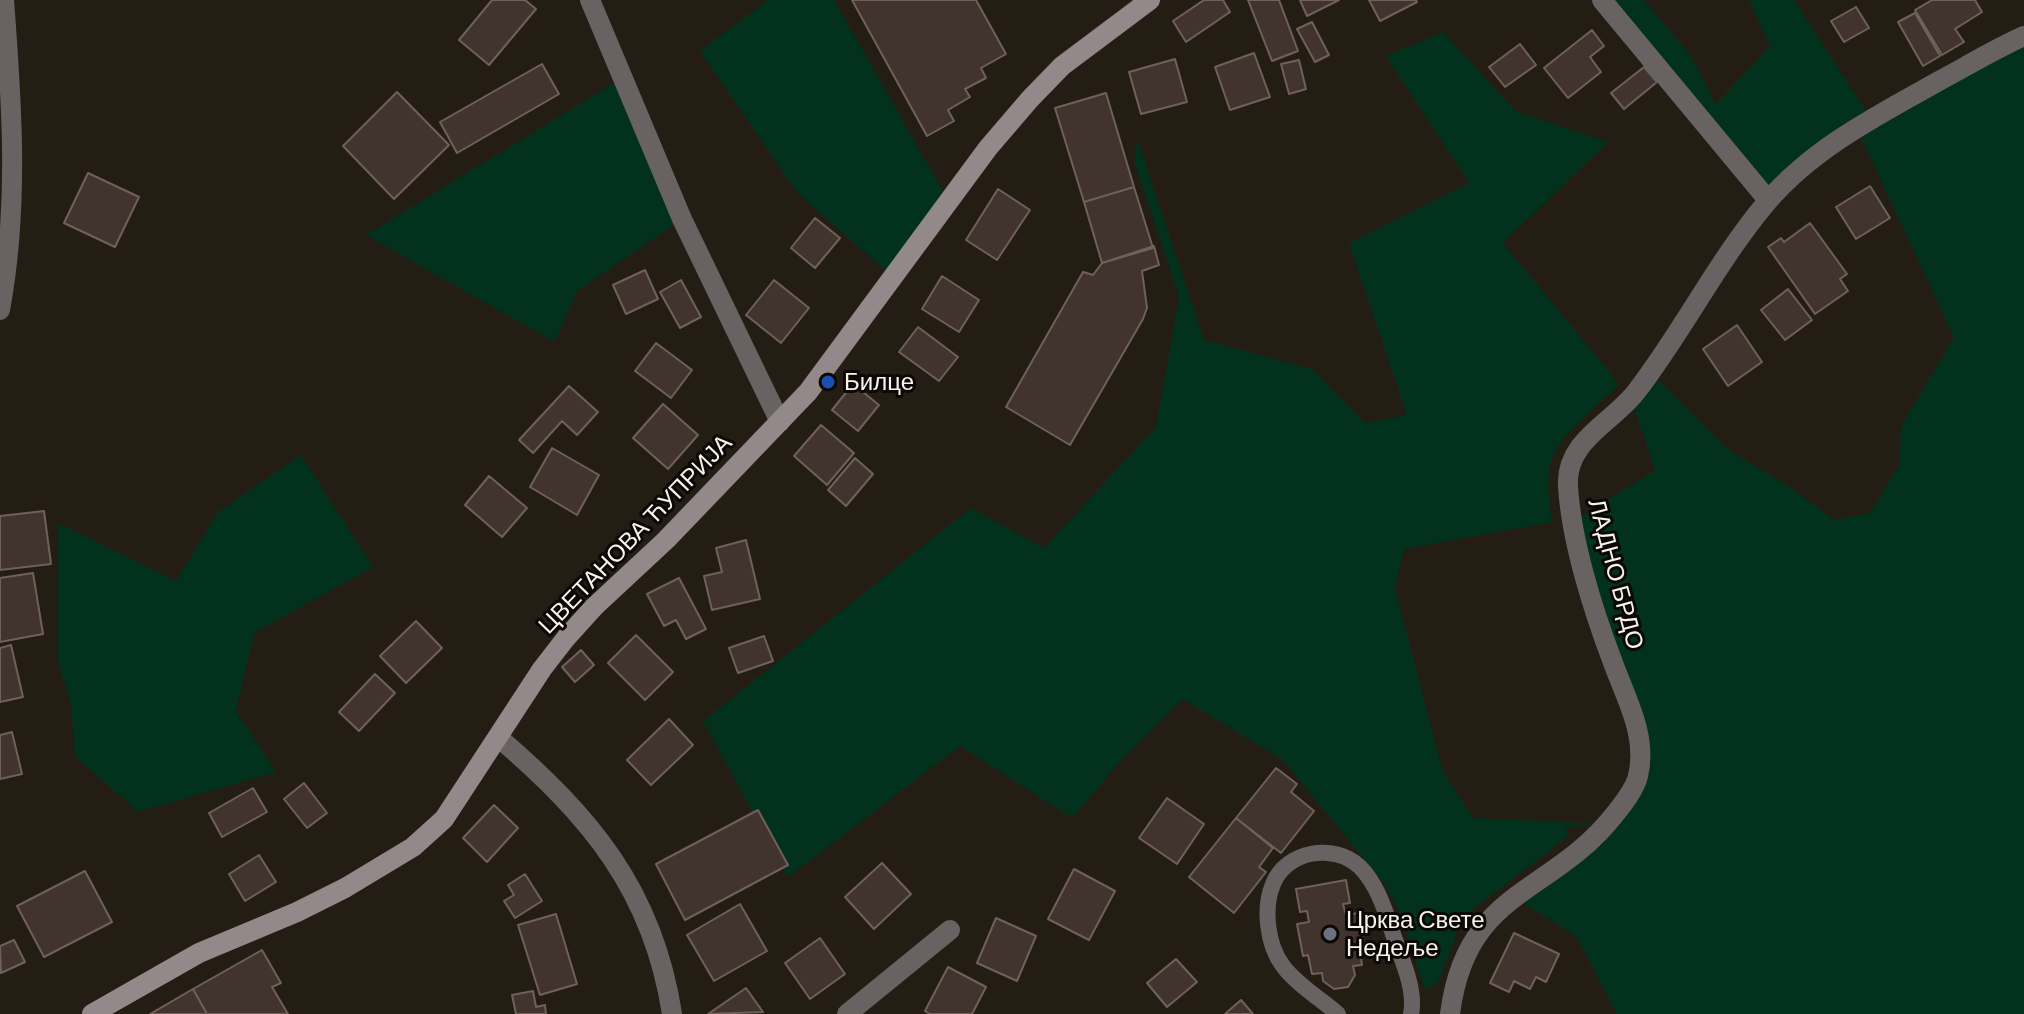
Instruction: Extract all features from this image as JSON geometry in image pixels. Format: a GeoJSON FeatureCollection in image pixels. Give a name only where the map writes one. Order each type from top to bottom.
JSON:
{"type":"FeatureCollection","features":[{"type":"Feature","properties":{"kind":"street"},"geometry":{"type":"LineString","coordinates":[[0,310],[10,221],[13,133],[4,0]]}},
{"type":"Feature","properties":{"kind":"street"},"geometry":{"type":"LineString","coordinates":[[590,0],[682,219],[780,422]]}},
{"type":"Feature","properties":{"kind":"street","name":"ЦВЕТАНОВА ЋУПРИЈА"},"geometry":{"type":"LineString","coordinates":[[92,1014],[199,953],[326,898],[413,847],[444,819],[566,638],[594,607],[666,540],[808,392],[988,148],[1021,109],[1062,66],[1150,0]]}},
{"type":"Feature","properties":{"kind":"street"},"geometry":{"type":"LineString","coordinates":[[1602,0],[1768,200]]}},
{"type":"Feature","properties":{"kind":"street","name":"ЛАДНО БРДО"},"geometry":{"type":"LineString","coordinates":[[1450,1014],[1457,975],[1466,954],[1488,920],[1607,824],[1638,779],[1641,749],[1638,730],[1589,587],[1569,503],[1568,470],[1575,453],[1631,399],[1651,373],[1722,263],[1768,200],[1809,162],[1857,127],[2024,36]]}},
{"type":"Feature","properties":{"kind":"street"},"geometry":{"type":"LineString","coordinates":[[498,737],[551,782],[590,827],[627,882],[648,921],[658,949],[672,1014]]}},
{"type":"Feature","properties":{"kind":"street"},"geometry":{"type":"LineString","coordinates":[[847,1014],[950,930]]}},
{"type":"Feature","properties":{"kind":"lane"},"geometry":{"type":"LineString","coordinates":[[1338,1014],[1283,966],[1273,945],[1268,920],[1267,905],[1279,873],[1301,856],[1323,851],[1344,857],[1359,867],[1377,892],[1402,961],[1413,1002],[1411,1014]]}},
{"type":"Feature","properties":{"kind":"green space"},"geometry":{"type":"Polygon","coordinates":[[[768,0],[834,0],[949,202],[893,277],[798,194],[700,51],[768,0]]]}},
{"type":"Feature","properties":{"kind":"green space"},"geometry":{"type":"Polygon","coordinates":[[[1609,0],[1644,0],[1690,55],[1716,104],[1770,46],[1749,0],[1794,0],[1871,119],[2024,36],[2024,1014],[1617,1014],[1576,936],[1513,897],[1605,824],[1565,827],[1569,835],[1471,911],[1461,922],[1438,982],[1425,990],[1398,909],[1386,886],[1283,760],[1182,699],[1123,758],[1072,818],[960,746],[788,877],[703,721],[971,508],[1044,548],[1156,427],[1179,297],[1135,164],[1137,138],[1204,340],[1312,369],[1365,423],[1407,415],[1349,243],[1469,183],[1386,56],[1443,32],[1515,111],[1608,142],[1503,243],[1619,384],[1569,433],[1553,456],[1548,484],[1552,522],[1404,549],[1395,589],[1443,772],[1473,818],[1607,824],[1641,749],[1573,522],[1655,470],[1631,399],[1651,373],[1726,448],[1788,486],[1834,520],[1870,513],[1899,465],[1901,426],[1954,337],[1857,129],[1768,200],[1609,0]]]}},
{"type":"Feature","properties":{"kind":"green space"},"geometry":{"type":"Polygon","coordinates":[[[622,78],[682,219],[577,291],[555,342],[366,235],[622,78]]]}},
{"type":"Feature","properties":{"kind":"green space"},"geometry":{"type":"Polygon","coordinates":[[[301,455],[373,567],[254,633],[236,711],[276,772],[138,812],[75,756],[71,704],[58,661],[58,523],[176,581],[218,512],[301,455]]]}},
{"type":"Feature","properties":{"kind":"building"},"geometry":{"type":"Polygon","coordinates":[[[492,0],[525,0],[536,9],[489,65],[459,40],[492,0]]]}},
{"type":"Feature","properties":{"kind":"building"},"geometry":{"type":"Polygon","coordinates":[[[852,0],[976,0],[1006,54],[981,68],[986,78],[965,89],[970,97],[948,110],[954,121],[927,136],[852,0]]]}},
{"type":"Feature","properties":{"kind":"building"},"geometry":{"type":"Polygon","coordinates":[[[1204,0],[1223,0],[1230,12],[1186,42],[1173,21],[1204,0]]]}},
{"type":"Feature","properties":{"kind":"building"},"geometry":{"type":"Polygon","coordinates":[[[1248,0],[1279,0],[1298,51],[1272,61],[1248,0]]]}},
{"type":"Feature","properties":{"kind":"building"},"geometry":{"type":"Polygon","coordinates":[[[1300,0],[1339,0],[1307,16],[1300,0]]]}},
{"type":"Feature","properties":{"kind":"building"},"geometry":{"type":"Polygon","coordinates":[[[1369,0],[1416,0],[1417,2],[1380,21],[1369,0]]]}},
{"type":"Feature","properties":{"kind":"building"},"geometry":{"type":"Polygon","coordinates":[[[1932,0],[1975,0],[1982,12],[1955,29],[1964,42],[1942,55],[1915,10],[1932,0]]]}},
{"type":"Feature","properties":{"kind":"building"},"geometry":{"type":"Polygon","coordinates":[[[1856,7],[1869,28],[1844,42],[1831,21],[1856,7]]]}},
{"type":"Feature","properties":{"kind":"building"},"geometry":{"type":"Polygon","coordinates":[[[1915,13],[1940,56],[1923,66],[1898,22],[1915,13]]]}},
{"type":"Feature","properties":{"kind":"building"},"geometry":{"type":"Polygon","coordinates":[[[1312,22],[1329,55],[1315,62],[1297,29],[1312,22]]]}},
{"type":"Feature","properties":{"kind":"building"},"geometry":{"type":"Polygon","coordinates":[[[1592,30],[1604,46],[1590,57],[1601,72],[1568,98],[1544,68],[1592,30]]]}},
{"type":"Feature","properties":{"kind":"building"},"geometry":{"type":"Polygon","coordinates":[[[1520,44],[1536,65],[1505,87],[1489,67],[1520,44]]]}},
{"type":"Feature","properties":{"kind":"building"},"geometry":{"type":"Polygon","coordinates":[[[1254,53],[1270,97],[1230,110],[1215,67],[1254,53]]]}},
{"type":"Feature","properties":{"kind":"building"},"geometry":{"type":"Polygon","coordinates":[[[1175,59],[1187,102],[1141,114],[1129,72],[1175,59]]]}},
{"type":"Feature","properties":{"kind":"building"},"geometry":{"type":"Polygon","coordinates":[[[1299,60],[1306,89],[1289,94],[1281,64],[1299,60]]]}},
{"type":"Feature","properties":{"kind":"building"},"geometry":{"type":"Polygon","coordinates":[[[542,64],[559,94],[457,153],[440,122],[542,64]]]}},
{"type":"Feature","properties":{"kind":"building"},"geometry":{"type":"Polygon","coordinates":[[[1644,67],[1657,82],[1624,109],[1611,93],[1644,67]]]}},
{"type":"Feature","properties":{"kind":"building"},"geometry":{"type":"Polygon","coordinates":[[[397,92],[449,145],[394,199],[343,146],[397,92]]]}},
{"type":"Feature","properties":{"kind":"building"},"geometry":{"type":"Polygon","coordinates":[[[1106,93],[1134,187],[1084,202],[1055,108],[1106,93]]]}},
{"type":"Feature","properties":{"kind":"building"},"geometry":{"type":"Polygon","coordinates":[[[88,173],[139,197],[115,247],[64,223],[88,173]]]}},
{"type":"Feature","properties":{"kind":"building"},"geometry":{"type":"Polygon","coordinates":[[[1870,186],[1890,218],[1856,239],[1836,207],[1870,186]]]}},
{"type":"Feature","properties":{"kind":"building"},"geometry":{"type":"Polygon","coordinates":[[[1134,187],[1153,248],[1102,263],[1084,202],[1134,187]]]}},
{"type":"Feature","properties":{"kind":"building"},"geometry":{"type":"Polygon","coordinates":[[[998,189],[1030,210],[997,260],[966,240],[998,189]]]}},
{"type":"Feature","properties":{"kind":"building"},"geometry":{"type":"Polygon","coordinates":[[[815,218],[840,238],[815,268],[791,248],[815,218]]]}},
{"type":"Feature","properties":{"kind":"building"},"geometry":{"type":"Polygon","coordinates":[[[1810,223],[1847,274],[1840,279],[1848,291],[1815,314],[1768,247],[1781,238],[1784,242],[1810,223]]]}},
{"type":"Feature","properties":{"kind":"building"},"geometry":{"type":"Polygon","coordinates":[[[1154,246],[1159,265],[1142,271],[1147,308],[1143,319],[1070,445],[1006,407],[1083,272],[1093,275],[1102,263],[1154,246]]]}},
{"type":"Feature","properties":{"kind":"building"},"geometry":{"type":"Polygon","coordinates":[[[645,270],[658,299],[626,314],[613,285],[645,270]]]}},
{"type":"Feature","properties":{"kind":"building"},"geometry":{"type":"Polygon","coordinates":[[[942,276],[979,300],[959,332],[922,309],[942,276]]]}},
{"type":"Feature","properties":{"kind":"building"},"geometry":{"type":"Polygon","coordinates":[[[681,280],[701,317],[680,328],[660,292],[681,280]]]}},
{"type":"Feature","properties":{"kind":"building"},"geometry":{"type":"Polygon","coordinates":[[[774,280],[809,308],[781,343],[746,315],[774,280]]]}},
{"type":"Feature","properties":{"kind":"building"},"geometry":{"type":"Polygon","coordinates":[[[1788,289],[1812,320],[1785,340],[1761,310],[1788,289]]]}},
{"type":"Feature","properties":{"kind":"building"},"geometry":{"type":"Polygon","coordinates":[[[1737,325],[1762,362],[1728,386],[1703,349],[1737,325]]]}},
{"type":"Feature","properties":{"kind":"building"},"geometry":{"type":"Polygon","coordinates":[[[918,327],[958,357],[939,381],[899,352],[918,327]]]}},
{"type":"Feature","properties":{"kind":"building"},"geometry":{"type":"Polygon","coordinates":[[[656,343],[692,370],[671,398],[635,371],[656,343]]]}},
{"type":"Feature","properties":{"kind":"building"},"geometry":{"type":"Polygon","coordinates":[[[853,384],[879,405],[858,431],[832,410],[853,384]]]}},
{"type":"Feature","properties":{"kind":"building"},"geometry":{"type":"Polygon","coordinates":[[[569,386],[598,412],[577,435],[562,421],[533,453],[519,440],[569,386]]]}},
{"type":"Feature","properties":{"kind":"building"},"geometry":{"type":"Polygon","coordinates":[[[663,404],[698,435],[668,469],[633,438],[663,404]]]}},
{"type":"Feature","properties":{"kind":"building"},"geometry":{"type":"Polygon","coordinates":[[[821,425],[854,453],[827,485],[794,456],[821,425]]]}},
{"type":"Feature","properties":{"kind":"building"},"geometry":{"type":"Polygon","coordinates":[[[552,448],[599,475],[577,515],[530,487],[552,448]]]}},
{"type":"Feature","properties":{"kind":"building"},"geometry":{"type":"Polygon","coordinates":[[[855,458],[873,474],[846,506],[828,490],[855,458]]]}},
{"type":"Feature","properties":{"kind":"building"},"geometry":{"type":"Polygon","coordinates":[[[489,476],[527,508],[502,537],[465,505],[489,476]]]}},
{"type":"Feature","properties":{"kind":"building"},"geometry":{"type":"Polygon","coordinates":[[[44,511],[51,564],[0,570],[0,516],[44,511]]]}},
{"type":"Feature","properties":{"kind":"building"},"geometry":{"type":"Polygon","coordinates":[[[746,540],[760,599],[712,610],[704,576],[722,572],[716,548],[746,540]]]}},
{"type":"Feature","properties":{"kind":"building"},"geometry":{"type":"Polygon","coordinates":[[[33,573],[43,634],[0,642],[0,578],[33,573]]]}},
{"type":"Feature","properties":{"kind":"building"},"geometry":{"type":"Polygon","coordinates":[[[679,578],[706,629],[686,639],[676,620],[664,626],[647,594],[679,578]]]}},
{"type":"Feature","properties":{"kind":"building"},"geometry":{"type":"Polygon","coordinates":[[[416,621],[442,648],[406,683],[380,656],[416,621]]]}},
{"type":"Feature","properties":{"kind":"building"},"geometry":{"type":"Polygon","coordinates":[[[636,635],[673,672],[645,700],[608,663],[636,635]]]}},
{"type":"Feature","properties":{"kind":"building"},"geometry":{"type":"Polygon","coordinates":[[[764,636],[773,661],[738,673],[729,648],[764,636]]]}},
{"type":"Feature","properties":{"kind":"building"},"geometry":{"type":"Polygon","coordinates":[[[11,645],[23,697],[0,702],[0,648],[11,645]]]}},
{"type":"Feature","properties":{"kind":"building"},"geometry":{"type":"Polygon","coordinates":[[[581,650],[594,665],[575,682],[562,667],[581,650]]]}},
{"type":"Feature","properties":{"kind":"building"},"geometry":{"type":"Polygon","coordinates":[[[375,674],[395,693],[359,731],[339,712],[375,674]]]}},
{"type":"Feature","properties":{"kind":"building"},"geometry":{"type":"Polygon","coordinates":[[[669,719],[693,745],[651,785],[627,760],[669,719]]]}},
{"type":"Feature","properties":{"kind":"building"},"geometry":{"type":"Polygon","coordinates":[[[12,732],[22,774],[0,779],[0,735],[12,732]]]}},
{"type":"Feature","properties":{"kind":"building"},"geometry":{"type":"Polygon","coordinates":[[[1276,768],[1297,784],[1291,792],[1314,811],[1281,853],[1236,818],[1276,768]]]}},
{"type":"Feature","properties":{"kind":"building"},"geometry":{"type":"Polygon","coordinates":[[[304,783],[327,813],[307,828],[284,799],[304,783]]]}},
{"type":"Feature","properties":{"kind":"building"},"geometry":{"type":"Polygon","coordinates":[[[253,788],[267,812],[222,837],[209,813],[253,788]]]}},
{"type":"Feature","properties":{"kind":"building"},"geometry":{"type":"Polygon","coordinates":[[[1167,798],[1204,824],[1177,864],[1139,838],[1167,798]]]}},
{"type":"Feature","properties":{"kind":"building"},"geometry":{"type":"Polygon","coordinates":[[[494,805],[518,828],[487,862],[463,838],[494,805]]]}},
{"type":"Feature","properties":{"kind":"building"},"geometry":{"type":"Polygon","coordinates":[[[758,810],[788,865],[685,920],[656,864],[758,810]]]}},
{"type":"Feature","properties":{"kind":"building"},"geometry":{"type":"Polygon","coordinates":[[[1236,818],[1273,848],[1259,867],[1266,872],[1234,913],[1189,877],[1236,818]]]}},
{"type":"Feature","properties":{"kind":"building"},"geometry":{"type":"Polygon","coordinates":[[[259,855],[276,882],[245,901],[229,874],[259,855]]]}},
{"type":"Feature","properties":{"kind":"building"},"geometry":{"type":"Polygon","coordinates":[[[882,863],[911,894],[874,929],[845,897],[882,863]]]}},
{"type":"Feature","properties":{"kind":"building"},"geometry":{"type":"Polygon","coordinates":[[[1074,869],[1115,891],[1089,940],[1048,919],[1074,869]]]}},
{"type":"Feature","properties":{"kind":"building"},"geometry":{"type":"Polygon","coordinates":[[[85,871],[112,922],[44,957],[17,906],[85,871]]]}},
{"type":"Feature","properties":{"kind":"building"},"geometry":{"type":"Polygon","coordinates":[[[525,874],[542,901],[515,918],[504,901],[514,895],[508,885],[525,874]]]}},
{"type":"Feature","properties":{"kind":"building","name":"Црква Свете Недеље"},"geometry":{"type":"Polygon","coordinates":[[[1346,880],[1350,903],[1343,904],[1346,915],[1358,913],[1364,944],[1359,945],[1362,965],[1353,966],[1355,975],[1348,987],[1334,989],[1323,981],[1322,973],[1312,974],[1308,955],[1303,956],[1297,924],[1309,922],[1307,911],[1300,912],[1296,889],[1346,880]]]}},
{"type":"Feature","properties":{"kind":"building"},"geometry":{"type":"Polygon","coordinates":[[[740,904],[767,951],[714,981],[687,935],[740,904]]]}},
{"type":"Feature","properties":{"kind":"building"},"geometry":{"type":"Polygon","coordinates":[[[556,914],[577,984],[540,995],[518,925],[556,914]]]}},
{"type":"Feature","properties":{"kind":"building"},"geometry":{"type":"Polygon","coordinates":[[[996,918],[1036,936],[1017,981],[977,963],[996,918]]]}},
{"type":"Feature","properties":{"kind":"building"},"geometry":{"type":"Polygon","coordinates":[[[1514,933],[1559,954],[1546,982],[1536,977],[1530,989],[1514,981],[1509,992],[1490,983],[1514,933]]]}},
{"type":"Feature","properties":{"kind":"building"},"geometry":{"type":"Polygon","coordinates":[[[820,938],[845,974],[810,999],[785,963],[820,938]]]}},
{"type":"Feature","properties":{"kind":"building"},"geometry":{"type":"Polygon","coordinates":[[[14,940],[25,962],[1,973],[0,946],[14,940]]]}},
{"type":"Feature","properties":{"kind":"building"},"geometry":{"type":"Polygon","coordinates":[[[262,950],[281,983],[272,987],[288,1014],[207,1014],[193,989],[262,950]]]}},
{"type":"Feature","properties":{"kind":"building"},"geometry":{"type":"Polygon","coordinates":[[[1176,959],[1197,982],[1167,1007],[1147,983],[1176,959]]]}},
{"type":"Feature","properties":{"kind":"building"},"geometry":{"type":"Polygon","coordinates":[[[948,967],[986,987],[972,1014],[930,1014],[925,1011],[948,967]]]}},
{"type":"Feature","properties":{"kind":"building"},"geometry":{"type":"Polygon","coordinates":[[[746,988],[763,1012],[708,1014],[746,988]]]}},
{"type":"Feature","properties":{"kind":"building"},"geometry":{"type":"Polygon","coordinates":[[[193,989],[207,1014],[150,1014],[193,989]]]}},
{"type":"Feature","properties":{"kind":"building"},"geometry":{"type":"Polygon","coordinates":[[[533,991],[536,1007],[545,1005],[546,1014],[516,1014],[512,995],[533,991]]]}},
{"type":"Feature","properties":{"kind":"building"},"geometry":{"type":"Polygon","coordinates":[[[1241,1000],[1253,1014],[1225,1014],[1241,1000]]]}},
{"type":"Feature","properties":{"kind":"place","name":"Билце"},"geometry":{"type":"Point","coordinates":[828,382]}},
{"type":"Feature","properties":{"kind":"place","name":"Црква Свете Недеље"},"geometry":{"type":"Point","coordinates":[1330,934]}}]}
